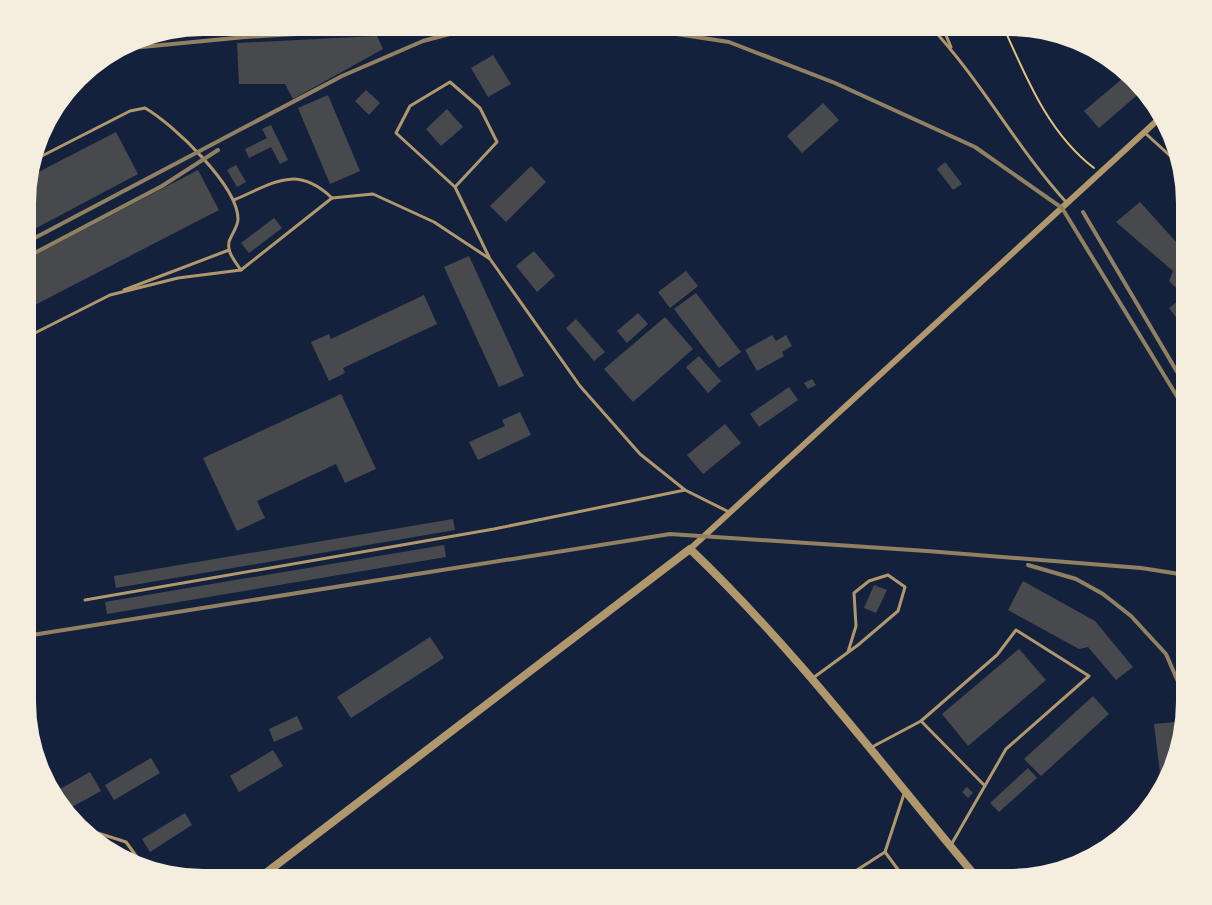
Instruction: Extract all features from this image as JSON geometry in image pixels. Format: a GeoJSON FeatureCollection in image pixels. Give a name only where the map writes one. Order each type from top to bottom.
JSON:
{"type":"FeatureCollection","features":[{"type":"Feature","properties":{"kind":"street"},"geometry":{"type":"LineString","coordinates":[[271,869],[690,549],[1155,122]]}},
{"type":"Feature","properties":{"kind":"street"},"geometry":{"type":"LineString","coordinates":[[690,549],[734,591],[812,679],[970,869]]}},
{"type":"Feature","properties":{"kind":"lane"},"geometry":{"type":"LineString","coordinates":[[940,36],[952,49],[1042,175],[1067,203]]}},
{"type":"Feature","properties":{"kind":"lane"},"geometry":{"type":"LineString","coordinates":[[946,36],[952,49]]}},
{"type":"Feature","properties":{"kind":"lane"},"geometry":{"type":"LineString","coordinates":[[455,187],[497,142],[480,108],[450,82],[410,106],[396,133],[455,187],[490,259],[580,386],[640,454],[685,490],[729,512]]}},
{"type":"Feature","properties":{"kind":"lane"},"geometry":{"type":"LineString","coordinates":[[43,155],[130,111],[145,108],[159,116],[199,152],[234,200],[238,221],[229,240],[229,250],[241,270]]}},
{"type":"Feature","properties":{"kind":"lane"},"geometry":{"type":"LineString","coordinates":[[1144,132],[1168,154]]}},
{"type":"Feature","properties":{"kind":"lane"},"geometry":{"type":"LineString","coordinates":[[234,200],[285,178],[296,178],[317,184],[332,198]]}},
{"type":"Feature","properties":{"kind":"lane"},"geometry":{"type":"LineString","coordinates":[[110,295],[178,279],[241,270],[332,198],[373,194],[434,222],[490,259]]}},
{"type":"Feature","properties":{"kind":"lane"},"geometry":{"type":"LineString","coordinates":[[36,332],[110,295],[229,250]]}},
{"type":"Feature","properties":{"kind":"lane"},"geometry":{"type":"LineString","coordinates":[[85,600],[494,529],[685,490]]}},
{"type":"Feature","properties":{"kind":"lane"},"geometry":{"type":"LineString","coordinates":[[812,679],[848,652],[898,611],[905,587],[888,575],[869,581],[854,593],[856,626],[848,652]]}},
{"type":"Feature","properties":{"kind":"lane"},"geometry":{"type":"LineString","coordinates":[[869,748],[921,721],[997,655],[1016,630],[1089,676],[1006,748],[950,846]]}},
{"type":"Feature","properties":{"kind":"lane"},"geometry":{"type":"LineString","coordinates":[[921,721],[985,786]]}},
{"type":"Feature","properties":{"kind":"lane"},"geometry":{"type":"LineString","coordinates":[[859,869],[885,852],[905,792]]}},
{"type":"Feature","properties":{"kind":"lane"},"geometry":{"type":"LineString","coordinates":[[100,834],[126,842],[135,854]]}},
{"type":"Feature","properties":{"kind":"lane"},"geometry":{"type":"LineString","coordinates":[[885,852],[898,869]]}},
{"type":"Feature","properties":{"kind":"path"},"geometry":{"type":"LineString","coordinates":[[1008,36],[1035,95],[1073,152],[1100,173]]}},
{"type":"Feature","properties":{"kind":"building"},"geometry":{"type":"Polygon","coordinates":[[[377,36],[383,49],[293,99],[285,84],[239,84],[237,43],[377,36]]]}},
{"type":"Feature","properties":{"kind":"building"},"geometry":{"type":"Polygon","coordinates":[[[493,55],[511,84],[488,97],[471,68],[493,55]]]}},
{"type":"Feature","properties":{"kind":"building"},"geometry":{"type":"Polygon","coordinates":[[[1121,79],[1137,95],[1099,128],[1084,111],[1121,79]]]}},
{"type":"Feature","properties":{"kind":"building"},"geometry":{"type":"Polygon","coordinates":[[[366,90],[380,103],[369,115],[355,101],[366,90]]]}},
{"type":"Feature","properties":{"kind":"building"},"geometry":{"type":"Polygon","coordinates":[[[328,95],[360,171],[330,184],[298,108],[328,95]]]}},
{"type":"Feature","properties":{"kind":"building"},"geometry":{"type":"Polygon","coordinates":[[[823,103],[839,120],[802,153],[787,136],[823,103]]]}},
{"type":"Feature","properties":{"kind":"building"},"geometry":{"type":"Polygon","coordinates":[[[447,109],[463,127],[441,146],[426,129],[447,109]]]}},
{"type":"Feature","properties":{"kind":"building"},"geometry":{"type":"Polygon","coordinates":[[[271,125],[288,160],[280,164],[271,147],[249,158],[245,149],[267,138],[262,129],[271,125]]]}},
{"type":"Feature","properties":{"kind":"building"},"geometry":{"type":"Polygon","coordinates":[[[116,132],[138,174],[36,228],[39,172],[116,132]]]}},
{"type":"Feature","properties":{"kind":"building"},"geometry":{"type":"Polygon","coordinates":[[[945,162],[962,184],[953,190],[937,169],[945,162]]]}},
{"type":"Feature","properties":{"kind":"building"},"geometry":{"type":"Polygon","coordinates":[[[236,165],[246,182],[237,187],[227,170],[236,165]]]}},
{"type":"Feature","properties":{"kind":"building"},"geometry":{"type":"Polygon","coordinates":[[[531,166],[546,182],[506,222],[490,206],[531,166]]]}},
{"type":"Feature","properties":{"kind":"building"},"geometry":{"type":"Polygon","coordinates":[[[198,170],[219,210],[36,304],[36,254],[198,170]]]}},
{"type":"Feature","properties":{"kind":"building"},"geometry":{"type":"Polygon","coordinates":[[[1140,202],[1176,242],[1176,288],[1169,281],[1173,271],[1116,222],[1140,202]]]}},
{"type":"Feature","properties":{"kind":"building"},"geometry":{"type":"Polygon","coordinates":[[[274,218],[282,228],[249,253],[241,243],[274,218]]]}},
{"type":"Feature","properties":{"kind":"building"},"geometry":{"type":"Polygon","coordinates":[[[534,251],[555,276],[537,292],[516,266],[534,251]]]}},
{"type":"Feature","properties":{"kind":"building"},"geometry":{"type":"Polygon","coordinates":[[[469,256],[524,376],[499,387],[444,267],[469,256]]]}},
{"type":"Feature","properties":{"kind":"building"},"geometry":{"type":"Polygon","coordinates":[[[686,271],[698,286],[670,308],[658,292],[686,271]]]}},
{"type":"Feature","properties":{"kind":"building"},"geometry":{"type":"Polygon","coordinates":[[[696,293],[741,352],[719,368],[674,309],[696,293]]]}},
{"type":"Feature","properties":{"kind":"building"},"geometry":{"type":"Polygon","coordinates":[[[424,295],[437,324],[343,368],[345,373],[329,381],[311,342],[329,334],[331,339],[424,295]]]}},
{"type":"Feature","properties":{"kind":"building"},"geometry":{"type":"Polygon","coordinates":[[[1176,303],[1176,317],[1169,308],[1176,303]]]}},
{"type":"Feature","properties":{"kind":"building"},"geometry":{"type":"Polygon","coordinates":[[[638,313],[648,324],[627,343],[617,331],[638,313]]]}},
{"type":"Feature","properties":{"kind":"building"},"geometry":{"type":"Polygon","coordinates":[[[665,317],[693,349],[633,402],[604,369],[665,317]]]}},
{"type":"Feature","properties":{"kind":"building"},"geometry":{"type":"Polygon","coordinates":[[[576,319],[605,352],[594,361],[566,328],[576,319]]]}},
{"type":"Feature","properties":{"kind":"building"},"geometry":{"type":"Polygon","coordinates":[[[772,335],[776,341],[786,335],[792,346],[782,352],[784,356],[757,371],[745,350],[772,335]]]}},
{"type":"Feature","properties":{"kind":"building"},"geometry":{"type":"Polygon","coordinates":[[[699,356],[721,381],[708,393],[686,367],[699,356]]]}},
{"type":"Feature","properties":{"kind":"building"},"geometry":{"type":"Polygon","coordinates":[[[812,379],[816,385],[808,389],[804,383],[812,379]]]}},
{"type":"Feature","properties":{"kind":"building"},"geometry":{"type":"Polygon","coordinates":[[[789,387],[798,400],[759,427],[750,414],[789,387]]]}},
{"type":"Feature","properties":{"kind":"building"},"geometry":{"type":"Polygon","coordinates":[[[341,394],[376,469],[345,483],[336,464],[257,501],[265,518],[237,531],[203,458],[341,394]]]}},
{"type":"Feature","properties":{"kind":"building"},"geometry":{"type":"Polygon","coordinates":[[[520,412],[531,435],[478,460],[469,442],[505,426],[502,420],[520,412]]]}},
{"type":"Feature","properties":{"kind":"building"},"geometry":{"type":"Polygon","coordinates":[[[725,424],[741,443],[703,474],[687,455],[725,424]]]}},
{"type":"Feature","properties":{"kind":"building"},"geometry":{"type":"Polygon","coordinates":[[[453,519],[455,530],[116,588],[114,576],[453,519]]]}},
{"type":"Feature","properties":{"kind":"building"},"geometry":{"type":"Polygon","coordinates":[[[444,545],[446,557],[107,614],[105,602],[444,545]]]}},
{"type":"Feature","properties":{"kind":"building"},"geometry":{"type":"Polygon","coordinates":[[[1023,581],[1095,621],[1133,667],[1116,680],[1088,647],[1079,649],[1008,610],[1023,581]]]}},
{"type":"Feature","properties":{"kind":"building"},"geometry":{"type":"Polygon","coordinates":[[[874,585],[887,590],[876,613],[864,608],[874,585]]]}},
{"type":"Feature","properties":{"kind":"building"},"geometry":{"type":"Polygon","coordinates":[[[430,637],[444,658],[351,718],[337,697],[430,637]]]}},
{"type":"Feature","properties":{"kind":"building"},"geometry":{"type":"Polygon","coordinates":[[[1019,649],[1046,680],[968,746],[942,714],[1019,649]]]}},
{"type":"Feature","properties":{"kind":"building"},"geometry":{"type":"Polygon","coordinates":[[[1093,696],[1109,714],[1041,776],[1024,759],[1093,696]]]}},
{"type":"Feature","properties":{"kind":"building"},"geometry":{"type":"Polygon","coordinates":[[[297,716],[303,729],[274,742],[269,729],[297,716]]]}},
{"type":"Feature","properties":{"kind":"building"},"geometry":{"type":"Polygon","coordinates":[[[1175,722],[1170,746],[1160,773],[1154,724],[1175,722]]]}},
{"type":"Feature","properties":{"kind":"building"},"geometry":{"type":"Polygon","coordinates":[[[273,750],[283,766],[239,792],[230,776],[273,750]]]}},
{"type":"Feature","properties":{"kind":"building"},"geometry":{"type":"Polygon","coordinates":[[[151,758],[160,773],[114,800],[105,785],[151,758]]]}},
{"type":"Feature","properties":{"kind":"building"},"geometry":{"type":"Polygon","coordinates":[[[1028,768],[1037,778],[999,812],[990,803],[1028,768]]]}},
{"type":"Feature","properties":{"kind":"building"},"geometry":{"type":"Polygon","coordinates":[[[90,772],[101,791],[72,807],[60,789],[90,772]]]}},
{"type":"Feature","properties":{"kind":"building"},"geometry":{"type":"Polygon","coordinates":[[[967,787],[973,793],[968,798],[962,792],[967,787]]]}},
{"type":"Feature","properties":{"kind":"building"},"geometry":{"type":"Polygon","coordinates":[[[185,813],[192,825],[150,852],[142,839],[185,813]]]}},
{"type":"Feature","properties":{"kind":"railway"},"geometry":{"type":"LineString","coordinates":[[145,47],[262,36]]}},
{"type":"Feature","properties":{"kind":"railway"},"geometry":{"type":"LineString","coordinates":[[36,237],[342,76],[423,41],[442,36]]}},
{"type":"Feature","properties":{"kind":"railway"},"geometry":{"type":"LineString","coordinates":[[690,36],[729,42],[835,83],[975,147],[1062,208],[1176,395]]}},
{"type":"Feature","properties":{"kind":"railway"},"geometry":{"type":"LineString","coordinates":[[36,252],[162,186],[218,150]]}},
{"type":"Feature","properties":{"kind":"railway"},"geometry":{"type":"LineString","coordinates":[[1083,212],[1176,370]]}},
{"type":"Feature","properties":{"kind":"railway"},"geometry":{"type":"LineString","coordinates":[[36,634],[670,534],[927,551],[1141,568],[1176,573]]}},
{"type":"Feature","properties":{"kind":"railway"},"geometry":{"type":"LineString","coordinates":[[1028,565],[1076,579],[1103,594],[1131,616],[1166,654],[1176,677]]}}]}
